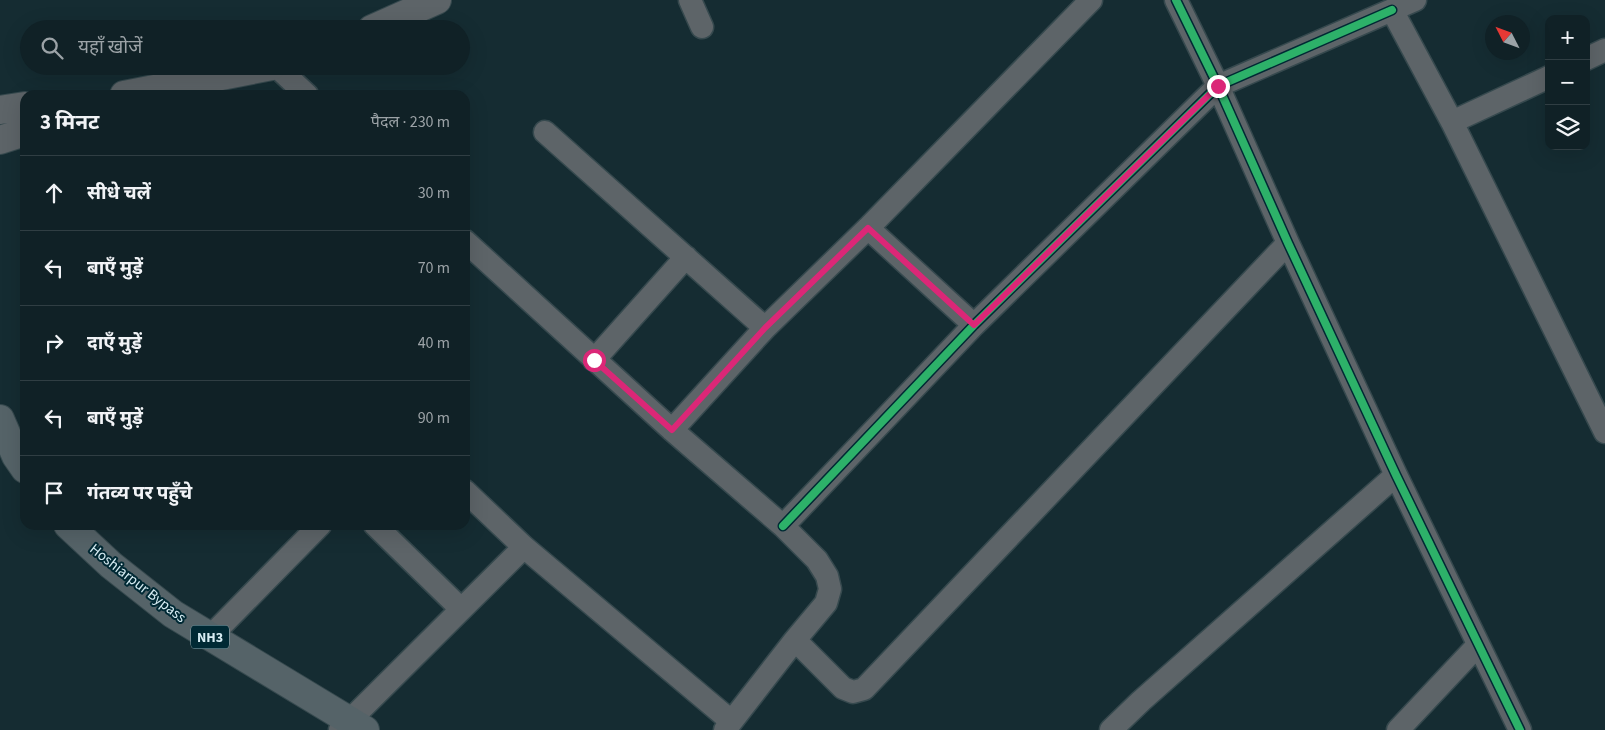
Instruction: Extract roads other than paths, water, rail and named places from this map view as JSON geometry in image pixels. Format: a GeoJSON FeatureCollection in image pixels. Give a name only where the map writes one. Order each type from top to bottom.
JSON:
{"type":"FeatureCollection","features":[{"type":"Feature","properties":{"kind":"highway"},"geometry":{"type":"LineString","coordinates":[[0,419],[14,463]]}},
{"type":"Feature","properties":{"kind":"highway","name":"Hoshiarpur Bypass"},"geometry":{"type":"LineString","coordinates":[[73,530],[111,565],[173,614],[351,727]]}},
{"type":"Feature","properties":{"kind":"street"},"geometry":{"type":"LineString","coordinates":[[392,20],[436,0]]}},
{"type":"Feature","properties":{"kind":"street"},"geometry":{"type":"LineString","coordinates":[[690,0],[702,27]]}},
{"type":"Feature","properties":{"kind":"street"},"geometry":{"type":"LineString","coordinates":[[672,430],[765,328],[868,228],[1091,0]]}},
{"type":"Feature","properties":{"kind":"street"},"geometry":{"type":"LineString","coordinates":[[1176,0],[1218,86],[1288,243],[1396,475],[1520,730]]}},
{"type":"Feature","properties":{"kind":"street"},"geometry":{"type":"LineString","coordinates":[[783,526],[974,325],[1218,86],[1415,0]]}},
{"type":"Feature","properties":{"kind":"street"},"geometry":{"type":"LineString","coordinates":[[1392,10],[1452,122],[1605,432]]}},
{"type":"Feature","properties":{"kind":"street"},"geometry":{"type":"LineString","coordinates":[[1590,57],[1605,50]]}},
{"type":"Feature","properties":{"kind":"street"},"geometry":{"type":"LineString","coordinates":[[150,90],[226,75]]}},
{"type":"Feature","properties":{"kind":"street"},"geometry":{"type":"LineString","coordinates":[[286,75],[302,90]]}},
{"type":"Feature","properties":{"kind":"street"},"geometry":{"type":"LineString","coordinates":[[1452,122],[1545,79]]}},
{"type":"Feature","properties":{"kind":"street"},"geometry":{"type":"LineString","coordinates":[[0,110],[20,107]]}},
{"type":"Feature","properties":{"kind":"street"},"geometry":{"type":"LineString","coordinates":[[546,132],[765,328]]}},
{"type":"Feature","properties":{"kind":"street"},"geometry":{"type":"LineString","coordinates":[[0,140],[20,134]]}},
{"type":"Feature","properties":{"kind":"street"},"geometry":{"type":"LineString","coordinates":[[868,228],[974,325]]}},
{"type":"Feature","properties":{"kind":"street"},"geometry":{"type":"LineString","coordinates":[[795,640],[843,688],[852,692],[864,689],[1288,243]]}},
{"type":"Feature","properties":{"kind":"street"},"geometry":{"type":"LineString","coordinates":[[470,246],[672,430],[783,526],[817,560],[827,576],[830,589],[826,603],[728,725],[524,547],[470,496]]}},
{"type":"Feature","properties":{"kind":"street"},"geometry":{"type":"LineString","coordinates":[[594,360],[686,257]]}},
{"type":"Feature","properties":{"kind":"street"},"geometry":{"type":"LineString","coordinates":[[1111,730],[1141,701],[1396,475]]}},
{"type":"Feature","properties":{"kind":"street"},"geometry":{"type":"LineString","coordinates":[[210,637],[315,530]]}},
{"type":"Feature","properties":{"kind":"street"},"geometry":{"type":"LineString","coordinates":[[380,530],[461,609]]}},
{"type":"Feature","properties":{"kind":"street"},"geometry":{"type":"LineString","coordinates":[[351,727],[461,609],[524,547]]}},
{"type":"Feature","properties":{"kind":"street"},"geometry":{"type":"LineString","coordinates":[[1398,730],[1478,645]]}}]}
